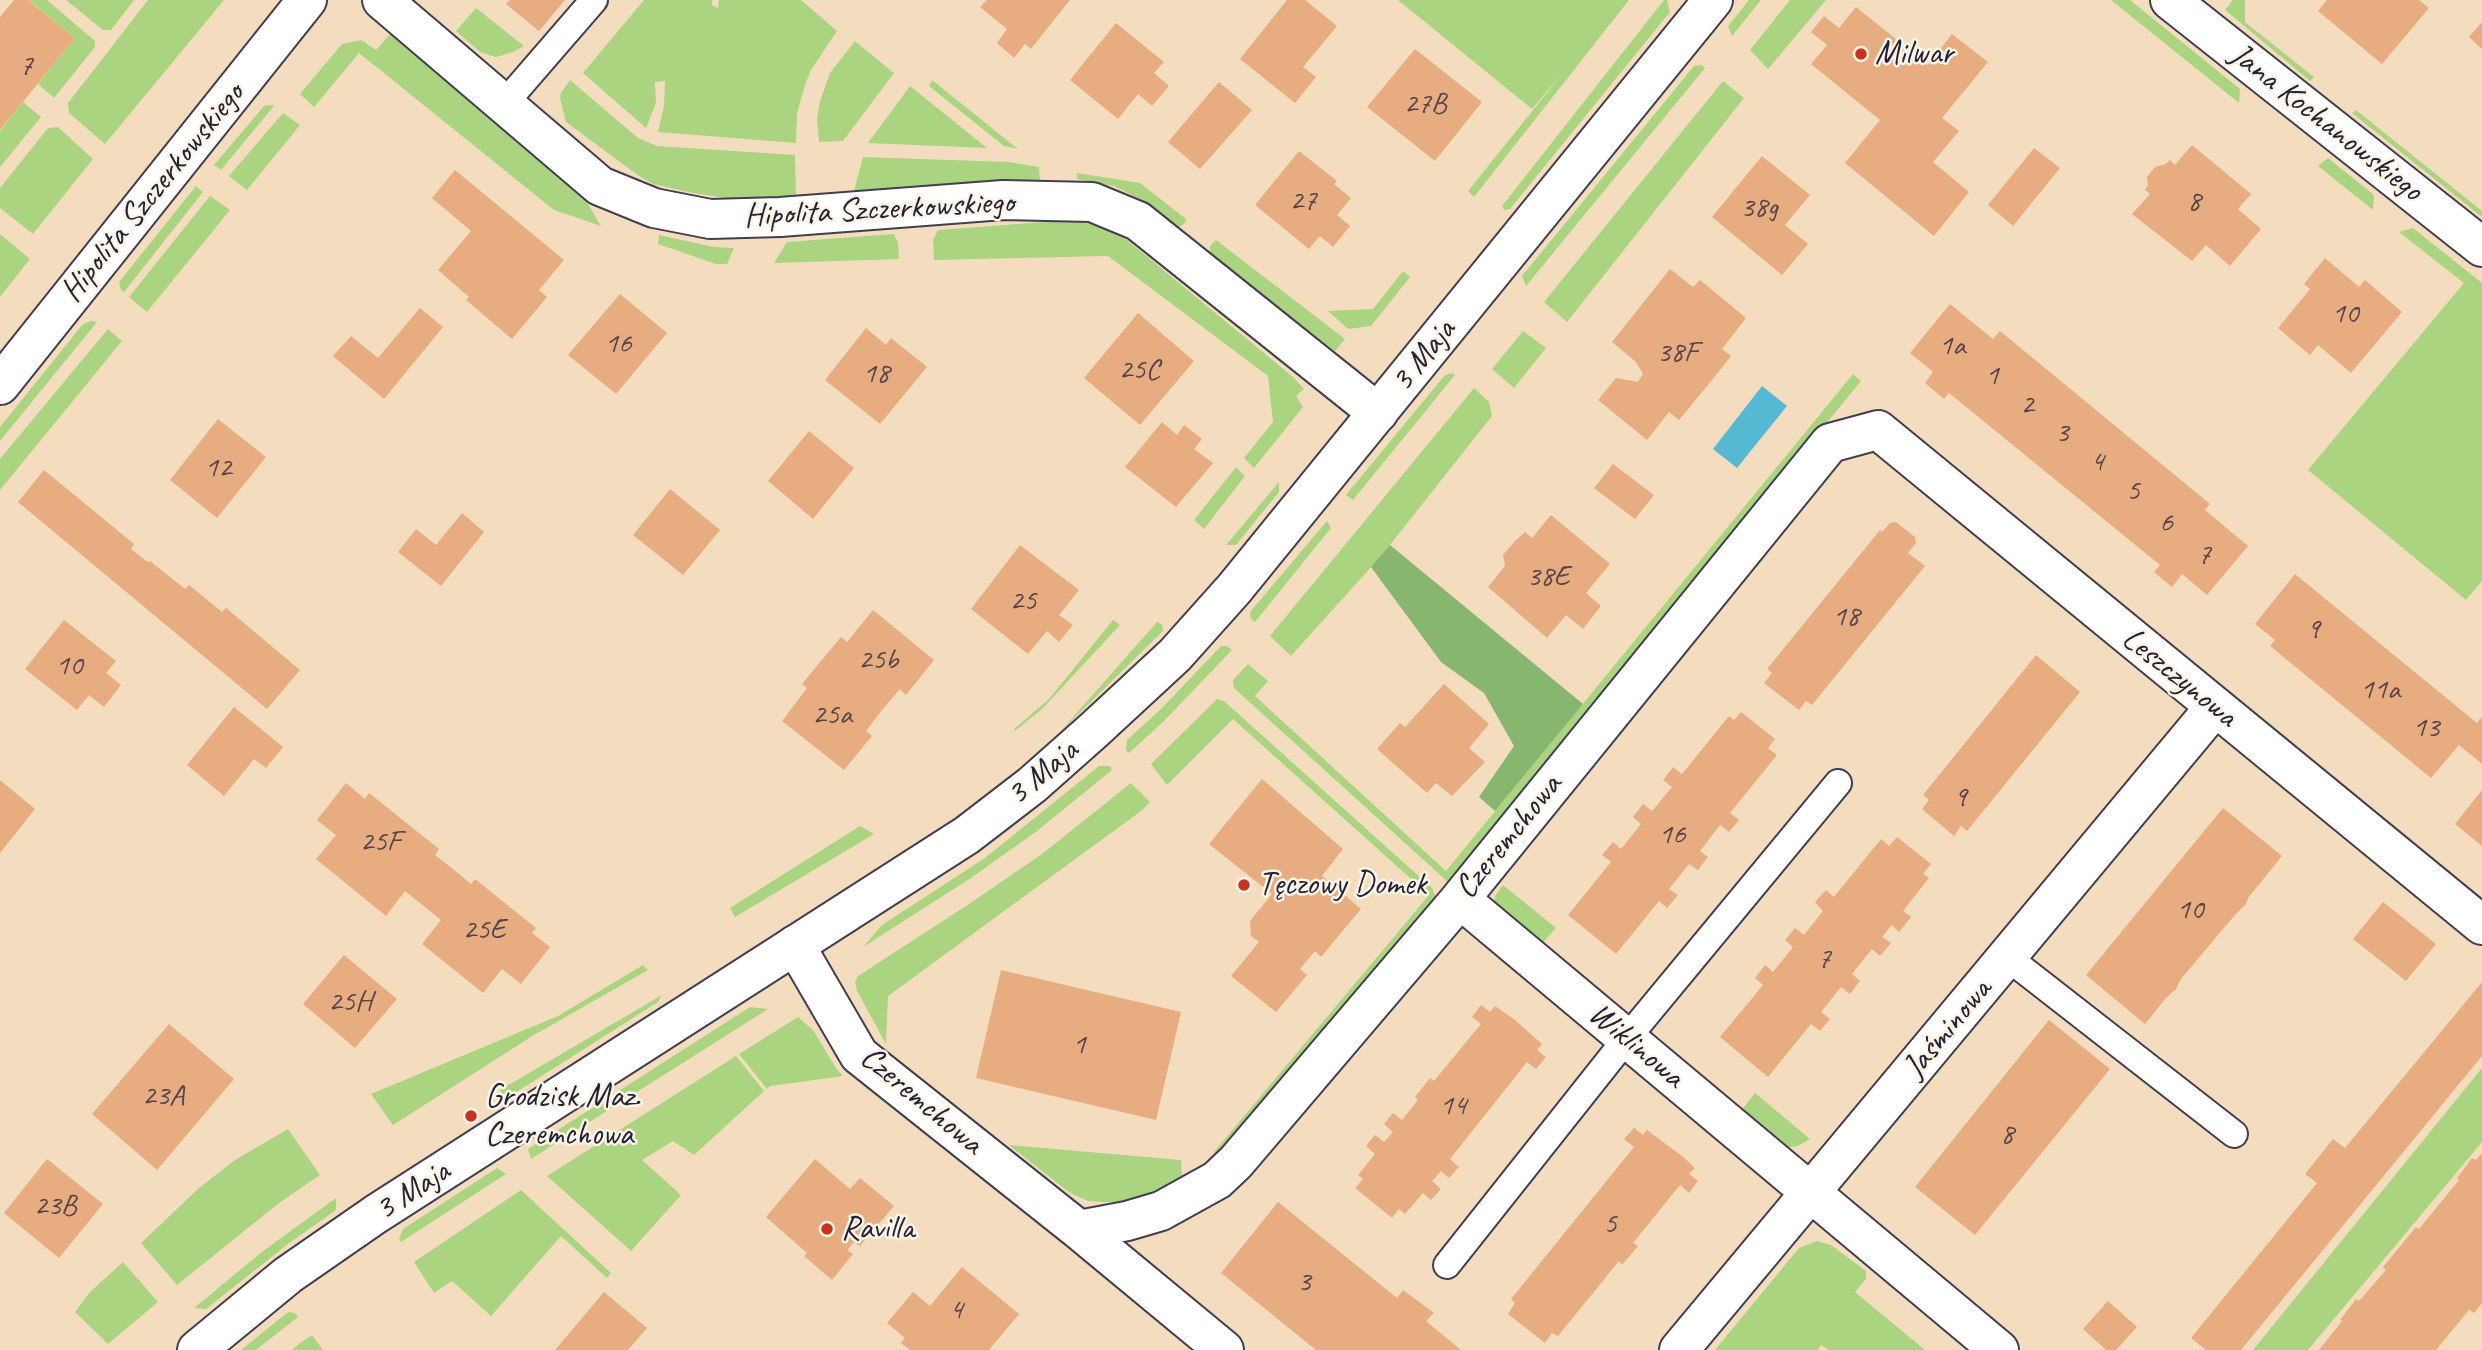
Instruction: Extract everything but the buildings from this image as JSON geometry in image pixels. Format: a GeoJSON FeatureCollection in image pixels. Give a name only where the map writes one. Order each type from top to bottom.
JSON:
{"type":"FeatureCollection","features":[{"type":"Feature","properties":{"kind":"street","name":"Hipolita Szczerkowskiego"},"geometry":{"type":"LineString","coordinates":[[0,385],[307,0]]}},
{"type":"Feature","properties":{"kind":"street","name":"Hipolita Szczerkowskiego"},"geometry":{"type":"LineString","coordinates":[[382,0],[600,186],[654,208],[710,219],[780,218],[1003,200],[1092,202],[1138,221],[1378,413]]}},
{"type":"Feature","properties":{"kind":"street","name":"3 Maja"},"geometry":{"type":"LineString","coordinates":[[197,1350],[288,1275],[376,1214],[967,835],[1032,785],[1094,730],[1175,655],[1234,589],[1713,0]]}},
{"type":"Feature","properties":{"kind":"street","name":"Jana Kochanowskiego"},"geometry":{"type":"LineString","coordinates":[[2190,6],[2482,247]]}},
{"type":"Feature","properties":{"kind":"street","name":"Czeremchowa"},"geometry":{"type":"LineString","coordinates":[[1079,1230],[1161,1211],[1217,1180],[1245,1151],[1460,899],[1830,443],[1878,430]]}},
{"type":"Feature","properties":{"kind":"street","name":"Leszczynowa"},"geometry":{"type":"LineString","coordinates":[[1878,430],[2482,925]]}},
{"type":"Feature","properties":{"kind":"street","name":"Jaśminowa"},"geometry":{"type":"LineString","coordinates":[[1679,1350],[2215,707]]}},
{"type":"Feature","properties":{"kind":"street","name":"Wiklinowa"},"geometry":{"type":"LineString","coordinates":[[1460,899],[1999,1350]]}},
{"type":"Feature","properties":{"kind":"street","name":"Czeremchowa"},"geometry":{"type":"LineString","coordinates":[[795,945],[859,1055],[1079,1230],[1224,1350]]}},
{"type":"Feature","properties":{"kind":"lane"},"geometry":{"type":"LineString","coordinates":[[504,104],[594,0]]}},
{"type":"Feature","properties":{"kind":"lane"},"geometry":{"type":"LineString","coordinates":[[1447,1265],[1627,1038],[1838,783]]}},
{"type":"Feature","properties":{"kind":"lane"},"geometry":{"type":"LineString","coordinates":[[2007,957],[2234,1134]]}},
{"type":"Feature","properties":{"kind":"green space"},"geometry":{"type":"Polygon","coordinates":[[[29,0],[47,0],[95,41],[95,47],[54,98],[38,84],[75,38],[29,0]]]}},
{"type":"Feature","properties":{"kind":"green space"},"geometry":{"type":"Polygon","coordinates":[[[66,0],[134,0],[111,30],[103,30],[66,0]]]}},
{"type":"Feature","properties":{"kind":"green space"},"geometry":{"type":"Polygon","coordinates":[[[148,0],[224,0],[105,144],[69,113],[68,103],[148,0]]]}},
{"type":"Feature","properties":{"kind":"green space"},"geometry":{"type":"Polygon","coordinates":[[[644,0],[712,0],[712,5],[718,8],[719,0],[801,0],[837,31],[806,82],[797,113],[796,143],[658,132],[664,106],[665,81],[655,82],[656,103],[646,128],[583,73],[644,0]]]}},
{"type":"Feature","properties":{"kind":"green space"},"geometry":{"type":"Polygon","coordinates":[[[1398,0],[1629,0],[1474,197],[1468,191],[1566,69],[1532,109],[1398,0]]]}},
{"type":"Feature","properties":{"kind":"green space"},"geometry":{"type":"Polygon","coordinates":[[[1664,0],[1667,0],[1670,12],[1510,209],[1504,210],[1502,206],[1664,0]]]}},
{"type":"Feature","properties":{"kind":"green space"},"geometry":{"type":"Polygon","coordinates":[[[1749,0],[1761,0],[1732,36],[1728,26],[1749,0]]]}},
{"type":"Feature","properties":{"kind":"green space"},"geometry":{"type":"Polygon","coordinates":[[[1790,0],[1826,0],[1768,69],[1750,50],[1790,0]]]}},
{"type":"Feature","properties":{"kind":"green space"},"geometry":{"type":"Polygon","coordinates":[[[2111,0],[2130,0],[2240,89],[2239,103],[2111,0]]]}},
{"type":"Feature","properties":{"kind":"green space"},"geometry":{"type":"Polygon","coordinates":[[[2233,0],[2245,0],[2245,22],[2314,77],[2310,81],[2225,10],[2233,0]]]}},
{"type":"Feature","properties":{"kind":"green space"},"geometry":{"type":"Polygon","coordinates":[[[476,8],[524,46],[496,57],[480,52],[456,31],[476,8]]]}},
{"type":"Feature","properties":{"kind":"green space"},"geometry":{"type":"Polygon","coordinates":[[[392,32],[578,187],[601,226],[554,210],[359,53],[314,107],[300,94],[342,44],[361,40],[376,50],[392,32]]]}},
{"type":"Feature","properties":{"kind":"green space"},"geometry":{"type":"Polygon","coordinates":[[[855,41],[894,73],[843,141],[819,142],[817,119],[820,101],[830,73],[855,41]]]}},
{"type":"Feature","properties":{"kind":"green space"},"geometry":{"type":"Polygon","coordinates":[[[1702,65],[1705,68],[1526,286],[1522,276],[1694,66],[1702,65]]]}},
{"type":"Feature","properties":{"kind":"green space"},"geometry":{"type":"Polygon","coordinates":[[[570,80],[638,138],[657,146],[795,155],[796,196],[733,199],[653,184],[566,122],[560,98],[570,80]]]}},
{"type":"Feature","properties":{"kind":"green space"},"geometry":{"type":"Polygon","coordinates":[[[932,80],[1018,149],[1004,146],[929,86],[932,80]]]}},
{"type":"Feature","properties":{"kind":"green space"},"geometry":{"type":"Polygon","coordinates":[[[1723,81],[1744,98],[1567,322],[1544,302],[1723,81]]]}},
{"type":"Feature","properties":{"kind":"green space"},"geometry":{"type":"Polygon","coordinates":[[[910,86],[987,148],[868,143],[910,86]]]}},
{"type":"Feature","properties":{"kind":"green space"},"geometry":{"type":"Polygon","coordinates":[[[23,102],[41,117],[0,167],[0,131],[23,102]]]}},
{"type":"Feature","properties":{"kind":"green space"},"geometry":{"type":"Polygon","coordinates":[[[264,106],[274,106],[221,170],[214,165],[264,106]]]}},
{"type":"Feature","properties":{"kind":"green space"},"geometry":{"type":"Polygon","coordinates":[[[2356,110],[2482,211],[2482,217],[2352,113],[2356,110]]]}},
{"type":"Feature","properties":{"kind":"green space"},"geometry":{"type":"Polygon","coordinates":[[[283,113],[300,125],[247,190],[229,176],[283,113]]]}},
{"type":"Feature","properties":{"kind":"green space"},"geometry":{"type":"Polygon","coordinates":[[[58,127],[93,159],[33,234],[0,208],[0,188],[48,128],[58,127]]]}},
{"type":"Feature","properties":{"kind":"green space"},"geometry":{"type":"Polygon","coordinates":[[[863,157],[1009,162],[1039,167],[1040,180],[854,191],[863,157]]]}},
{"type":"Feature","properties":{"kind":"green space"},"geometry":{"type":"Polygon","coordinates":[[[2328,158],[2374,195],[2373,210],[2318,166],[2328,158]]]}},
{"type":"Feature","properties":{"kind":"green space"},"geometry":{"type":"Polygon","coordinates":[[[1077,173],[1140,183],[1186,219],[1185,223],[1178,228],[1134,196],[1114,186],[1077,179],[1077,173]]]}},
{"type":"Feature","properties":{"kind":"green space"},"geometry":{"type":"Polygon","coordinates":[[[196,186],[203,192],[124,292],[121,290],[119,282],[196,186]]]}},
{"type":"Feature","properties":{"kind":"green space"},"geometry":{"type":"Polygon","coordinates":[[[210,196],[230,210],[147,312],[129,297],[210,196]]]}},
{"type":"Feature","properties":{"kind":"green space"},"geometry":{"type":"Polygon","coordinates":[[[1057,221],[1083,222],[1106,229],[1127,240],[1304,389],[1296,396],[1303,407],[1254,468],[1244,458],[1273,422],[1268,376],[1108,256],[934,260],[933,240],[938,230],[1057,221]]]}},
{"type":"Feature","properties":{"kind":"green space"},"geometry":{"type":"Polygon","coordinates":[[[2413,228],[2482,283],[2482,581],[2466,600],[2308,470],[2464,283],[2399,232],[2413,228]]]}},
{"type":"Feature","properties":{"kind":"green space"},"geometry":{"type":"Polygon","coordinates":[[[0,234],[30,259],[0,297],[0,234]]]}},
{"type":"Feature","properties":{"kind":"green space"},"geometry":{"type":"Polygon","coordinates":[[[894,234],[898,243],[899,259],[774,263],[787,242],[894,234]]]}},
{"type":"Feature","properties":{"kind":"green space"},"geometry":{"type":"Polygon","coordinates":[[[659,235],[714,247],[734,248],[727,264],[716,264],[658,244],[659,235]]]}},
{"type":"Feature","properties":{"kind":"green space"},"geometry":{"type":"Polygon","coordinates":[[[1216,240],[1345,339],[1335,351],[1210,254],[1210,246],[1216,240]]]}},
{"type":"Feature","properties":{"kind":"green space"},"geometry":{"type":"Polygon","coordinates":[[[1403,271],[1410,277],[1371,326],[1348,329],[1328,311],[1373,309],[1403,271]]]}},
{"type":"Feature","properties":{"kind":"green space"},"geometry":{"type":"Polygon","coordinates":[[[97,322],[0,441],[0,427],[83,324],[97,322]]]}},
{"type":"Feature","properties":{"kind":"green space"},"geometry":{"type":"Polygon","coordinates":[[[108,329],[122,341],[0,490],[0,459],[108,329]]]}},
{"type":"Feature","properties":{"kind":"green space"},"geometry":{"type":"Polygon","coordinates":[[[1523,331],[1546,348],[1514,388],[1492,369],[1523,331]]]}},
{"type":"Feature","properties":{"kind":"green space"},"geometry":{"type":"Polygon","coordinates":[[[1853,374],[1861,381],[1449,883],[1234,688],[1233,680],[1248,664],[1268,681],[1255,696],[1446,871],[1853,374]]]}},
{"type":"Feature","properties":{"kind":"green space"},"geometry":{"type":"Polygon","coordinates":[[[1445,375],[1455,375],[1353,500],[1346,495],[1445,375]]]}},
{"type":"Feature","properties":{"kind":"green space"},"geometry":{"type":"Polygon","coordinates":[[[1474,388],[1489,402],[1492,416],[1382,555],[1291,656],[1270,636],[1474,388]]]}},
{"type":"Feature","properties":{"kind":"green space"},"geometry":{"type":"Polygon","coordinates":[[[1236,467],[1245,476],[1204,529],[1194,520],[1236,467]]]}},
{"type":"Feature","properties":{"kind":"green space"},"geometry":{"type":"Polygon","coordinates":[[[1279,482],[1279,492],[1236,545],[1226,545],[1279,482]]]}},
{"type":"Feature","properties":{"kind":"green space"},"geometry":{"type":"Polygon","coordinates":[[[1327,521],[1331,528],[1255,622],[1251,619],[1250,612],[1327,521]]]}},
{"type":"Feature","properties":{"kind":"green space"},"geometry":{"type":"Polygon","coordinates":[[[1390,545],[1583,704],[1495,811],[1479,797],[1514,746],[1484,693],[1441,662],[1371,567],[1390,545]]]}},
{"type":"Feature","properties":{"kind":"green space"},"geometry":{"type":"Polygon","coordinates":[[[1113,620],[1120,625],[1042,709],[1015,731],[1014,729],[1049,699],[1113,620]]]}},
{"type":"Feature","properties":{"kind":"green space"},"geometry":{"type":"Polygon","coordinates":[[[1157,622],[1162,624],[1163,631],[1059,733],[1157,622]]]}},
{"type":"Feature","properties":{"kind":"green space"},"geometry":{"type":"Polygon","coordinates":[[[1221,646],[1232,650],[1164,721],[1129,753],[1126,750],[1127,740],[1162,708],[1221,646]]]}},
{"type":"Feature","properties":{"kind":"green space"},"geometry":{"type":"Polygon","coordinates":[[[1217,699],[1224,701],[1432,888],[1436,898],[1215,1157],[1214,1152],[1429,895],[1233,719],[1167,785],[1151,764],[1217,699]]]}},
{"type":"Feature","properties":{"kind":"green space"},"geometry":{"type":"Polygon","coordinates":[[[1099,766],[1110,766],[1112,770],[1037,831],[971,878],[863,947],[882,925],[985,858],[1099,766]]]}},
{"type":"Feature","properties":{"kind":"green space"},"geometry":{"type":"Polygon","coordinates":[[[1131,783],[1150,802],[1141,811],[888,996],[886,1044],[857,991],[855,982],[858,976],[1042,854],[1131,783]]]}},
{"type":"Feature","properties":{"kind":"green space"},"geometry":{"type":"Polygon","coordinates":[[[860,826],[874,834],[735,917],[730,908],[860,826]]]}},
{"type":"Feature","properties":{"kind":"green space"},"geometry":{"type":"Polygon","coordinates":[[[1503,885],[1556,928],[1539,947],[1494,907],[1495,896],[1503,885]]]}},
{"type":"Feature","properties":{"kind":"green space"},"geometry":{"type":"Polygon","coordinates":[[[643,965],[648,970],[534,1035],[393,1125],[371,1094],[558,1016],[643,965]]]}},
{"type":"Feature","properties":{"kind":"green space"},"geometry":{"type":"Polygon","coordinates":[[[662,995],[658,1002],[504,1100],[500,1090],[662,995]]]}},
{"type":"Feature","properties":{"kind":"green space"},"geometry":{"type":"Polygon","coordinates":[[[750,1007],[768,1009],[531,1159],[528,1149],[750,1007]]]}},
{"type":"Feature","properties":{"kind":"green space"},"geometry":{"type":"Polygon","coordinates":[[[798,1017],[813,1030],[843,1076],[770,1086],[767,1089],[739,1054],[798,1017]]]}},
{"type":"Feature","properties":{"kind":"green space"},"geometry":{"type":"Polygon","coordinates":[[[736,1056],[764,1091],[694,1155],[673,1141],[642,1160],[681,1195],[631,1251],[547,1176],[736,1056]]]}},
{"type":"Feature","properties":{"kind":"green space"},"geometry":{"type":"Polygon","coordinates":[[[2482,1068],[2482,1142],[2308,1350],[2253,1350],[2482,1068]]]}},
{"type":"Feature","properties":{"kind":"green space"},"geometry":{"type":"Polygon","coordinates":[[[1755,1093],[1810,1139],[1798,1146],[1786,1148],[1740,1112],[1755,1093]]]}},
{"type":"Feature","properties":{"kind":"green space"},"geometry":{"type":"Polygon","coordinates":[[[288,1129],[320,1175],[279,1203],[177,1285],[141,1243],[199,1188],[235,1160],[288,1129]]]}},
{"type":"Feature","properties":{"kind":"green space"},"geometry":{"type":"Polygon","coordinates":[[[1009,1145],[1181,1160],[1182,1177],[1142,1199],[1127,1203],[1088,1201],[1070,1193],[1009,1145]]]}},
{"type":"Feature","properties":{"kind":"green space"},"geometry":{"type":"Polygon","coordinates":[[[497,1168],[506,1174],[401,1242],[399,1239],[403,1229],[497,1168]]]}},
{"type":"Feature","properties":{"kind":"green space"},"geometry":{"type":"Polygon","coordinates":[[[521,1190],[611,1273],[607,1278],[561,1236],[491,1316],[452,1281],[434,1293],[414,1262],[521,1190]]]}},
{"type":"Feature","properties":{"kind":"green space"},"geometry":{"type":"Polygon","coordinates":[[[336,1198],[336,1210],[206,1309],[194,1308],[263,1251],[336,1198]]]}},
{"type":"Feature","properties":{"kind":"green space"},"geometry":{"type":"Polygon","coordinates":[[[1817,1241],[1831,1245],[1866,1271],[1866,1279],[1855,1292],[1925,1350],[1829,1350],[1821,1345],[1818,1350],[1715,1350],[1799,1248],[1817,1241]]]}},
{"type":"Feature","properties":{"kind":"green space"},"geometry":{"type":"Polygon","coordinates":[[[123,1262],[158,1302],[108,1344],[75,1312],[90,1292],[123,1262]]]}},
{"type":"Feature","properties":{"kind":"green space"},"geometry":{"type":"Polygon","coordinates":[[[288,1312],[295,1313],[298,1317],[256,1350],[241,1350],[288,1312]]]}},
{"type":"Feature","properties":{"kind":"green space"},"geometry":{"type":"Polygon","coordinates":[[[312,1335],[323,1350],[292,1350],[300,1343],[312,1335]]]}},
{"type":"Feature","properties":{"kind":"water"},"geometry":{"type":"Polygon","coordinates":[[[1762,386],[1787,406],[1737,468],[1713,449],[1762,386]]]}},
{"type":"Feature","properties":{"kind":"place","name":"Milwar"},"geometry":{"type":"Point","coordinates":[1861,54]}},
{"type":"Feature","properties":{"kind":"place","name":"Tęczowy Domek"},"geometry":{"type":"Point","coordinates":[1244,885]}},
{"type":"Feature","properties":{"kind":"place","name":"Grodzisk Maz. Czeremchowa"},"geometry":{"type":"Point","coordinates":[471,1116]}},
{"type":"Feature","properties":{"kind":"place","name":"Ravilla"},"geometry":{"type":"Point","coordinates":[827,1229]}}]}
